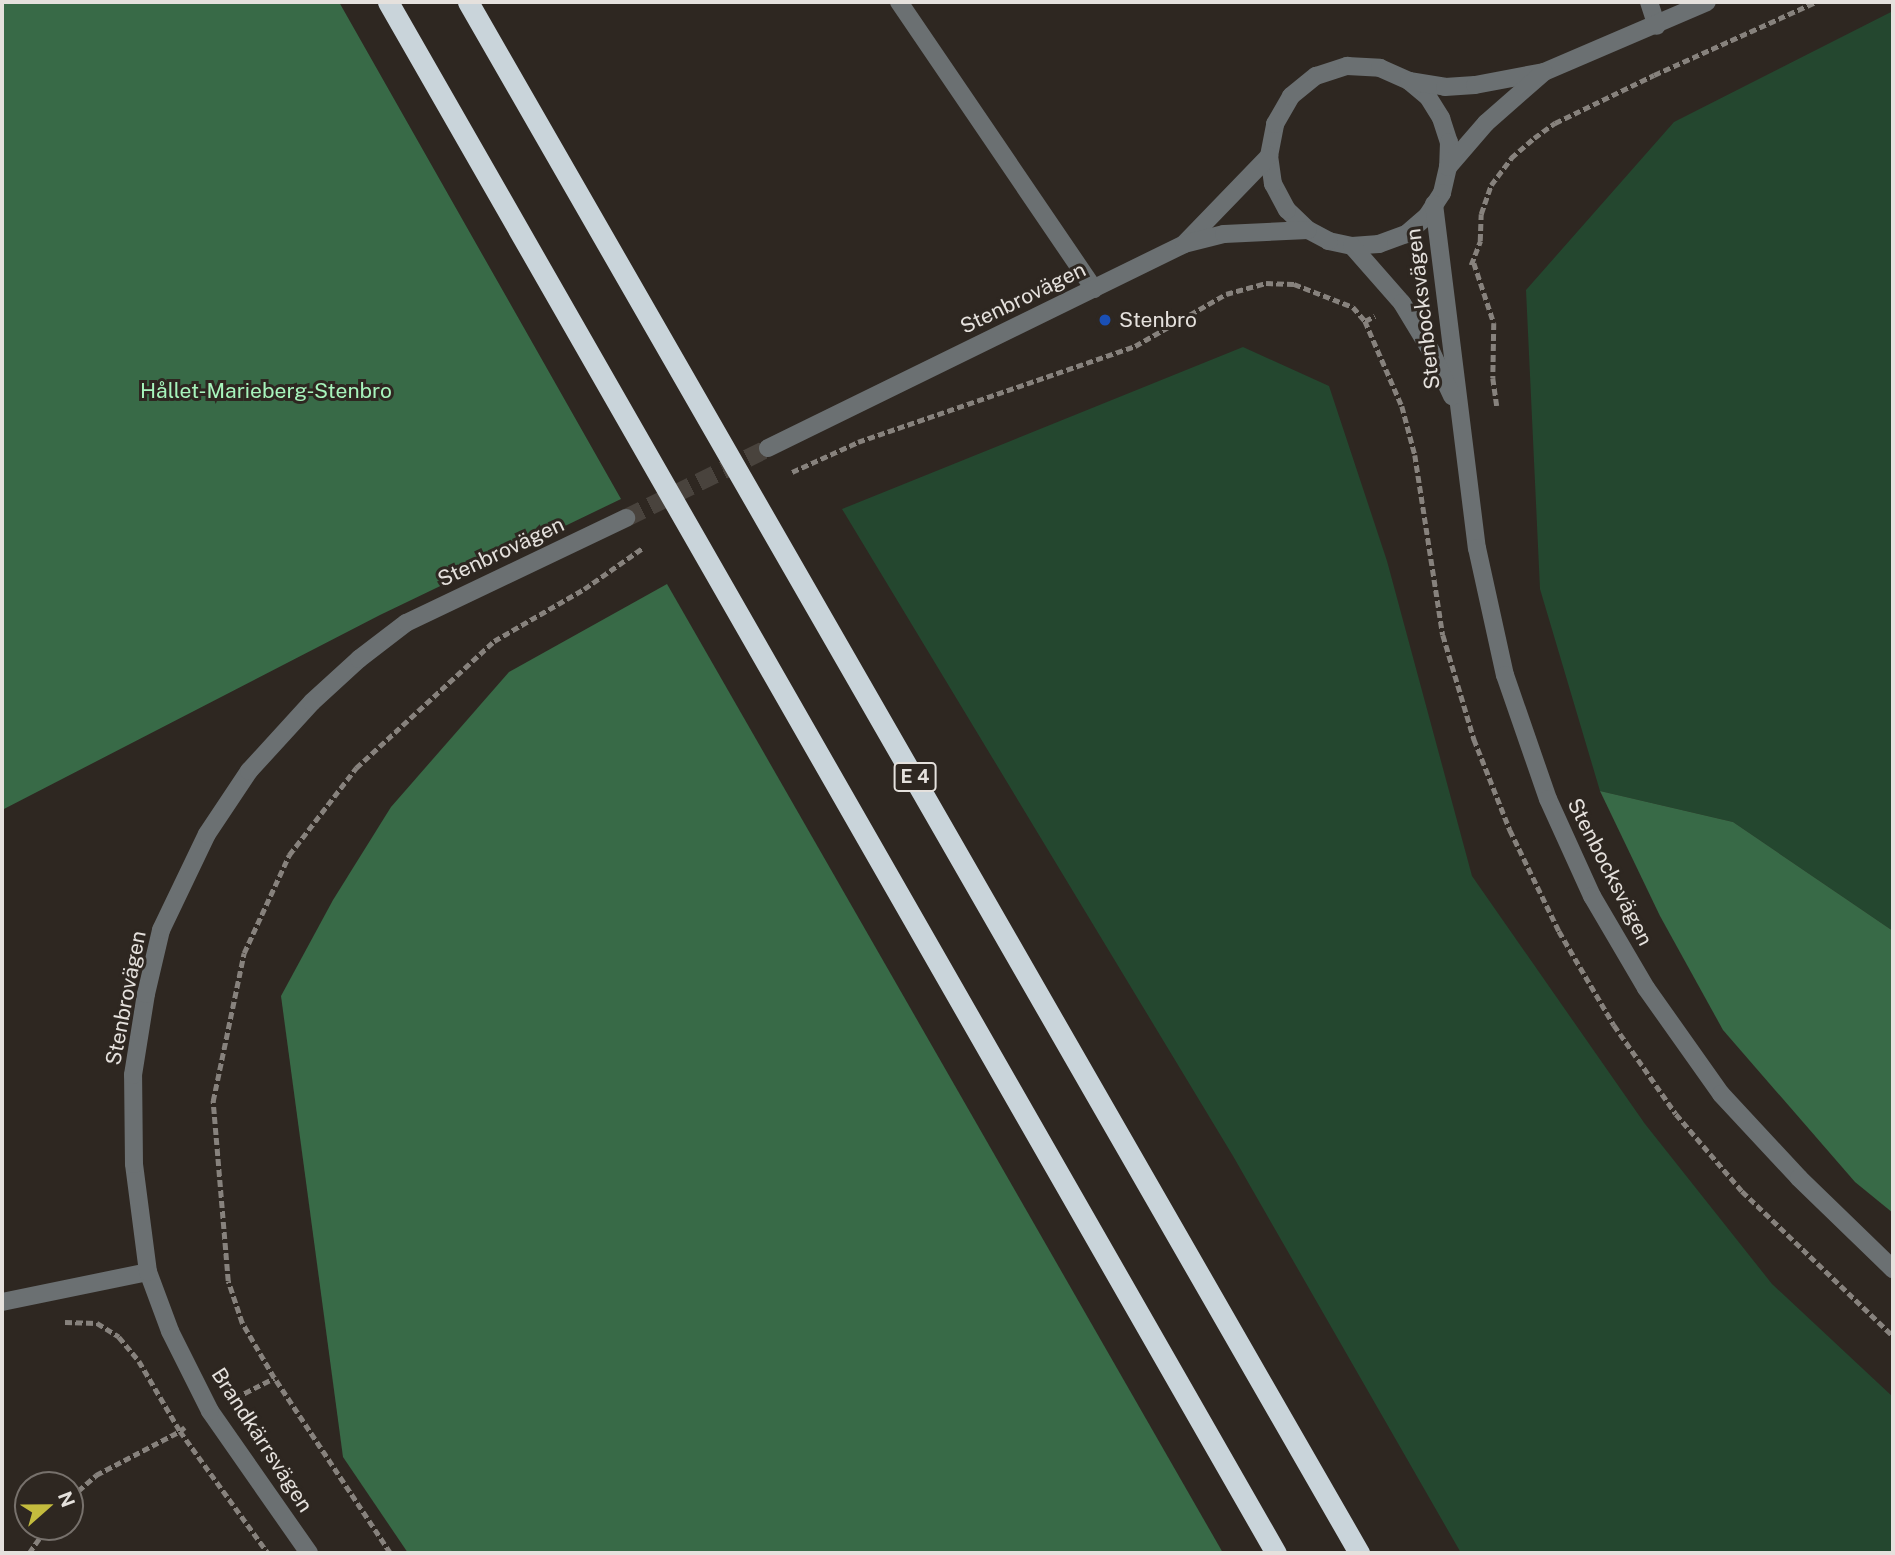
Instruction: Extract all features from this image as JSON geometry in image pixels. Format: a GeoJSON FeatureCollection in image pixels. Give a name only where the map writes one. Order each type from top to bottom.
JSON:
{"type":"FeatureCollection","features":[{"type":"Feature","properties":{"kind":"highway"},"geometry":{"type":"LineString","coordinates":[[388,2],[1276,1553]]}},
{"type":"Feature","properties":{"kind":"highway","name":"E 4"},"geometry":{"type":"LineString","coordinates":[[468,2],[1359,1553]]}},
{"type":"Feature","properties":{"kind":"street"},"geometry":{"type":"LineString","coordinates":[[899,2],[1094,289]]}},
{"type":"Feature","properties":{"kind":"street"},"geometry":{"type":"LineString","coordinates":[[1649,2],[1657,26]]}},
{"type":"Feature","properties":{"kind":"street","name":"Stenbrovägen"},"geometry":{"type":"LineString","coordinates":[[1409,80],[1428,97],[1441,118],[1449,142],[1448,167],[1442,193],[1427,216],[1406,234],[1380,244],[1352,246],[1329,241],[1308,230],[1287,210],[1278,193],[1269,156],[1275,124],[1291,96],[1317,76],[1347,66],[1380,68],[1409,80],[1446,86],[1475,85],[1544,72],[1657,26],[1707,2]]}},
{"type":"Feature","properties":{"kind":"street","name":"Stenbrovägen"},"geometry":{"type":"LineString","coordinates":[[1448,167],[1486,123],[1544,72]]}},
{"type":"Feature","properties":{"kind":"street","name":"Stenbrovägen"},"geometry":{"type":"LineString","coordinates":[[1184,244],[1269,156]]}},
{"type":"Feature","properties":{"kind":"street","name":"Stenbocksvägen"},"geometry":{"type":"LineString","coordinates":[[1434,204],[1477,548],[1505,675],[1548,799],[1592,896],[1646,988],[1721,1094],[1799,1178],[1893,1269]]}},
{"type":"Feature","properties":{"kind":"street","name":"Stenbrovägen"},"geometry":{"type":"LineString","coordinates":[[768,448],[1184,244],[1224,234],[1308,230]]}},
{"type":"Feature","properties":{"kind":"street","name":"Stenbocksvägen"},"geometry":{"type":"LineString","coordinates":[[1352,246],[1402,303],[1431,351],[1458,409]]}},
{"type":"Feature","properties":{"kind":"street","name":"Stenbrovägen"},"geometry":{"type":"LineString","coordinates":[[148,1272],[134,1151],[134,1075],[139,1034],[161,930],[207,834],[249,771],[312,702],[359,659],[406,623],[626,518]]}},
{"type":"Feature","properties":{"kind":"street"},"geometry":{"type":"LineString","coordinates":[[2,1301],[148,1272]]}},
{"type":"Feature","properties":{"kind":"street","name":"Brandkärrsvägen"},"geometry":{"type":"LineString","coordinates":[[148,1272],[170,1331],[210,1411],[309,1553]]}},
{"type":"Feature","properties":{"kind":"path"},"geometry":{"type":"LineString","coordinates":[[1474,262],[1494,323],[1493,379],[1497,406]]}},
{"type":"Feature","properties":{"kind":"path"},"geometry":{"type":"LineString","coordinates":[[390,1553],[274,1378],[242,1323],[228,1281],[213,1101],[244,953],[289,855],[356,768],[495,641],[584,589],[644,547]]}},
{"type":"Feature","properties":{"kind":"path"},"geometry":{"type":"LineString","coordinates":[[58,1323],[97,1324],[119,1336],[139,1361],[180,1431],[268,1553]]}},
{"type":"Feature","properties":{"kind":"path"},"geometry":{"type":"LineString","coordinates":[[84,1486],[96,1475],[274,1378]]}},
{"type":"Feature","properties":{"kind":"green space","name":"Hållet-Marieberg-Stenbro"},"geometry":{"type":"Polygon","coordinates":[[[2,2],[339,2],[621,499],[380,615],[2,810],[2,2]]]}},
{"type":"Feature","properties":{"kind":"green space"},"geometry":{"type":"Polygon","coordinates":[[[1893,11],[1893,931],[1733,822],[1600,791],[1540,589],[1526,290],[1674,122],[1893,11]]]}},
{"type":"Feature","properties":{"kind":"green space"},"geometry":{"type":"Polygon","coordinates":[[[1243,347],[1329,386],[1387,561],[1472,876],[1645,1124],[1772,1284],[1893,1397],[1893,1553],[1461,1553],[1233,1156],[842,509],[1243,347]]]}},
{"type":"Feature","properties":{"kind":"green space"},"geometry":{"type":"Polygon","coordinates":[[[667,584],[1223,1553],[408,1553],[343,1457],[281,996],[333,900],[391,807],[509,672],[667,584]]]}},
{"type":"Feature","properties":{"kind":"green space"},"geometry":{"type":"Polygon","coordinates":[[[1600,791],[1733,822],[1893,931],[1893,1213],[1855,1182],[1723,1030],[1660,916],[1600,791]]]}},
{"type":"Feature","properties":{"kind":"tunnel"},"geometry":{"type":"LineString","coordinates":[[626,518],[768,448]]}},
{"type":"Feature","properties":{"kind":"place","name":"Stenbro"},"geometry":{"type":"Point","coordinates":[1105,320]}}]}
